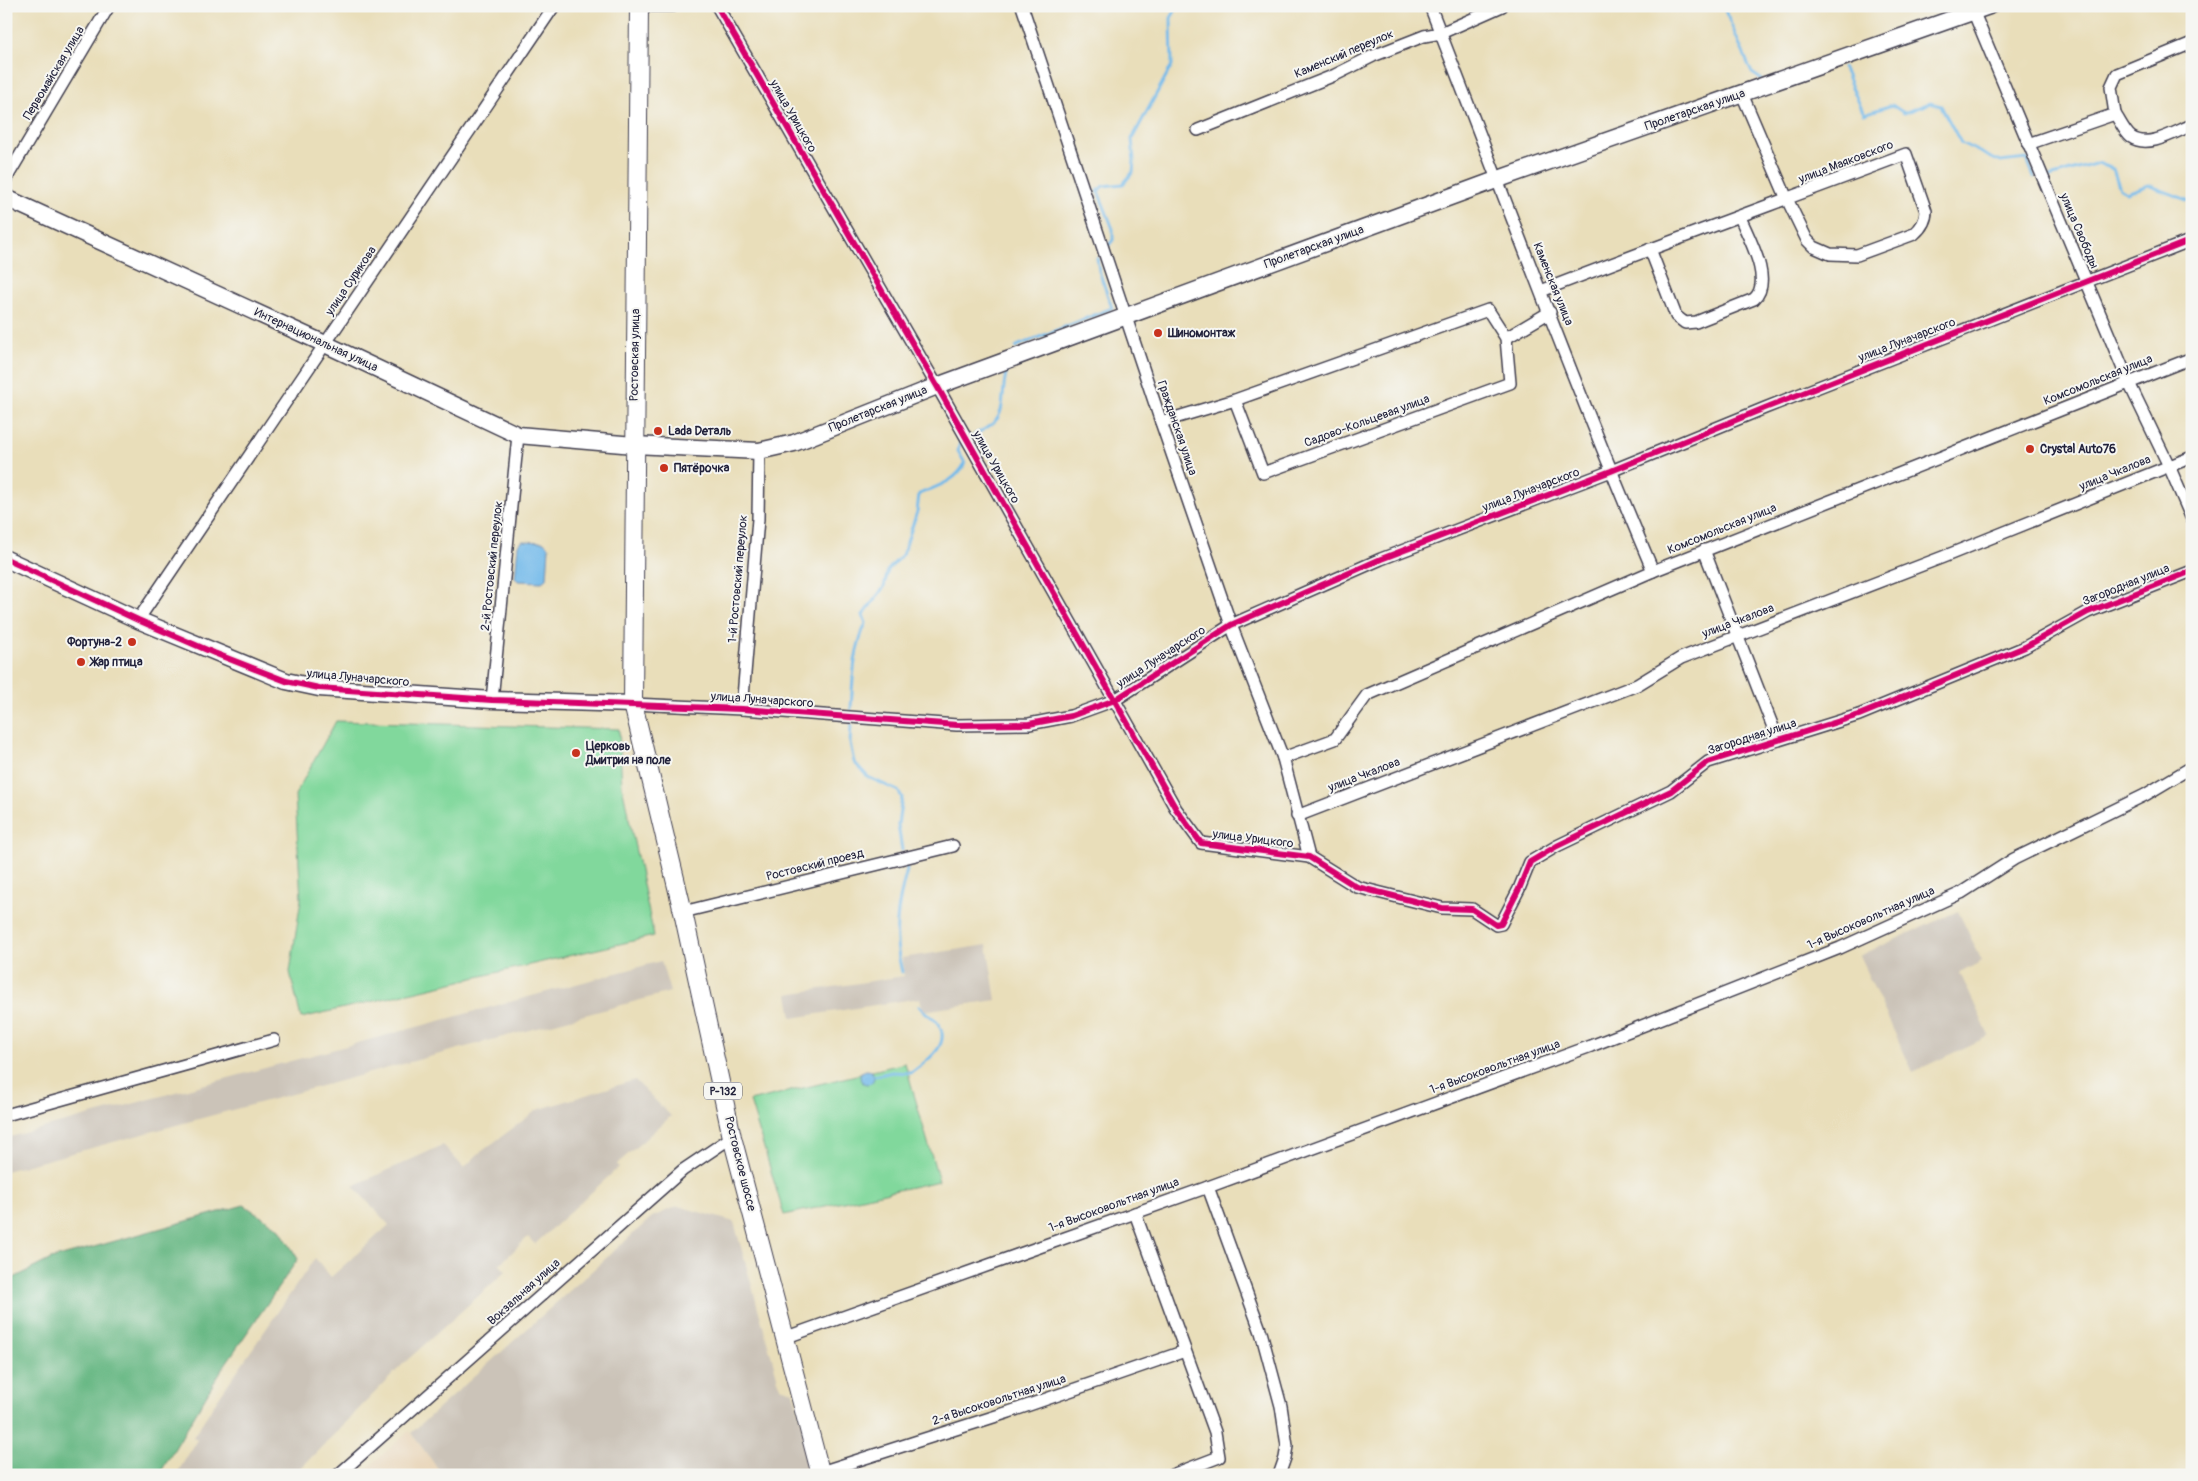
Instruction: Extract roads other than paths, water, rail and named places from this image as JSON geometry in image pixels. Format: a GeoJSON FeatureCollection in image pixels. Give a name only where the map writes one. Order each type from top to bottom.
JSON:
{"type":"FeatureCollection","features":[{"type":"Feature","properties":{"kind":"main road","name":"Ростовская улица"},"geometry":{"type":"LineString","coordinates":[[633,704],[639,6]]}},
{"type":"Feature","properties":{"kind":"main road","name":"Пролетарская улица"},"geometry":{"type":"LineString","coordinates":[[634,445],[759,451],[794,443],[937,386],[1124,316],[1496,180],[1742,94],[1978,8]]}},
{"type":"Feature","properties":{"kind":"main road","name":"Интернациональная улица"},"geometry":{"type":"LineString","coordinates":[[6,198],[325,344],[518,435],[634,445]]}},
{"type":"Feature","properties":{"kind":"main road","name":"улица Луначарского"},"geometry":{"type":"LineString","coordinates":[[6,559],[138,620],[286,681],[318,688],[492,700],[633,704]]}},
{"type":"Feature","properties":{"kind":"main road","name":"Ростовское шоссе"},"geometry":{"type":"LineString","coordinates":[[633,704],[732,1137],[821,1473]]}},
{"type":"Feature","properties":{"kind":"street","name":"Первомайская улица"},"geometry":{"type":"LineString","coordinates":[[6,179],[109,6]]}},
{"type":"Feature","properties":{"kind":"street","name":"улица Сурикова"},"geometry":{"type":"LineString","coordinates":[[138,620],[554,6]]}},
{"type":"Feature","properties":{"kind":"street"},"geometry":{"type":"LineString","coordinates":[[651,6],[673,6]]}},
{"type":"Feature","properties":{"kind":"street","name":"улица Урицкого"},"geometry":{"type":"LineString","coordinates":[[717,6],[937,386],[1176,809],[1202,844],[1309,857]]}},
{"type":"Feature","properties":{"kind":"street","name":"Гражданская улица"},"geometry":{"type":"LineString","coordinates":[[1022,6],[1160,422],[1231,625],[1283,758],[1309,857]]}},
{"type":"Feature","properties":{"kind":"street","name":"Каменская улица"},"geometry":{"type":"LineString","coordinates":[[1430,6],[1496,180],[1550,312],[1611,471],[1653,571]]}},
{"type":"Feature","properties":{"kind":"street","name":"Каменский переулок"},"geometry":{"type":"LineString","coordinates":[[1198,130],[1334,75],[1373,56],[1424,36],[1441,32],[1502,6]]}},
{"type":"Feature","properties":{"kind":"street","name":"улица Свободы"},"geometry":{"type":"LineString","coordinates":[[1978,8],[2028,144],[2129,383],[2192,519]]}},
{"type":"Feature","properties":{"kind":"street"},"geometry":{"type":"LineString","coordinates":[[2192,43],[2117,74],[2111,86],[2115,114],[2131,136],[2144,142],[2192,125]]}},
{"type":"Feature","properties":{"kind":"street","name":"улица Маяковского"},"geometry":{"type":"LineString","coordinates":[[1541,291],[1650,249],[1740,217],[1788,199],[1906,154],[1926,212],[1926,218],[1919,230],[1914,234],[1857,255],[1830,254],[1814,247],[1807,240],[1788,199],[1742,94]]}},
{"type":"Feature","properties":{"kind":"street"},"geometry":{"type":"LineString","coordinates":[[2028,144],[2115,114]]}},
{"type":"Feature","properties":{"kind":"street"},"geometry":{"type":"LineString","coordinates":[[1650,249],[1676,316],[1685,323],[1696,322],[1754,299],[1762,288],[1762,275],[1756,255],[1740,217]]}},
{"type":"Feature","properties":{"kind":"street","name":"улица Луначарского"},"geometry":{"type":"LineString","coordinates":[[633,704],[742,709],[957,726],[1020,724],[1072,716],[1115,700],[1231,625],[1381,560],[1611,471],[1765,408],[2192,240]]}},
{"type":"Feature","properties":{"kind":"street","name":"Садово-Кольцевая улица"},"geometry":{"type":"LineString","coordinates":[[1160,422],[1235,400],[1488,310],[1506,338],[1510,383],[1263,473],[1235,400]]}},
{"type":"Feature","properties":{"kind":"street"},"geometry":{"type":"LineString","coordinates":[[1506,338],[1550,312]]}},
{"type":"Feature","properties":{"kind":"street","name":"Комсомольская улица"},"geometry":{"type":"LineString","coordinates":[[1283,758],[1335,739],[1367,695],[1704,550],[2192,358]]}},
{"type":"Feature","properties":{"kind":"street","name":"2-й Ростовский переулок"},"geometry":{"type":"LineString","coordinates":[[492,700],[518,435]]}},
{"type":"Feature","properties":{"kind":"street","name":"1-й Ростовский переулок"},"geometry":{"type":"LineString","coordinates":[[742,709],[758,519],[759,451]]}},
{"type":"Feature","properties":{"kind":"street","name":"улица Чкалова"},"geometry":{"type":"LineString","coordinates":[[1297,816],[1637,684],[1681,658],[1943,557],[2192,457]]}},
{"type":"Feature","properties":{"kind":"street"},"geometry":{"type":"LineString","coordinates":[[1704,550],[1778,740]]}},
{"type":"Feature","properties":{"kind":"street","name":"Загородная улица"},"geometry":{"type":"LineString","coordinates":[[1309,857],[1357,887],[1442,908],[1472,910],[1491,923],[1501,924],[1530,862],[1557,846],[1671,791],[1708,762],[1878,707],[2025,647],[2088,612],[2192,571]]}},
{"type":"Feature","properties":{"kind":"street","name":"1-я Высоковольтная улица"},"geometry":{"type":"LineString","coordinates":[[784,1338],[1208,1187],[1591,1046],[1840,948],[1961,893],[2014,860],[2145,795],[2192,767]]}},
{"type":"Feature","properties":{"kind":"street","name":"Ростовский проезд"},"geometry":{"type":"LineString","coordinates":[[682,912],[953,846]]}},
{"type":"Feature","properties":{"kind":"street"},"geometry":{"type":"LineString","coordinates":[[6,1115],[274,1040]]}},
{"type":"Feature","properties":{"kind":"street","name":"Вокзальная улица"},"geometry":{"type":"LineString","coordinates":[[338,1475],[683,1170],[732,1137]]}},
{"type":"Feature","properties":{"kind":"street"},"geometry":{"type":"LineString","coordinates":[[1208,1187],[1261,1332],[1281,1406],[1287,1446],[1279,1475]]}},
{"type":"Feature","properties":{"kind":"street"},"geometry":{"type":"LineString","coordinates":[[1135,1213],[1215,1432],[1218,1457],[1172,1475]]}},
{"type":"Feature","properties":{"kind":"street","name":"2-я Высоковольтная улица"},"geometry":{"type":"LineString","coordinates":[[821,1473],[1009,1412],[1185,1351]]}},
{"type":"Feature","properties":{"kind":"water"},"geometry":{"type":"Polygon","coordinates":[[[522,541],[544,542],[549,547],[547,578],[542,582],[518,581],[515,578],[518,545],[522,541]]]}},
{"type":"Feature","properties":{"kind":"water"},"geometry":{"type":"Polygon","coordinates":[[[867,1070],[872,1072],[874,1077],[872,1082],[867,1084],[862,1082],[860,1077],[862,1072],[867,1070]]]}},
{"type":"Feature","properties":{"kind":"waterway"},"geometry":{"type":"LineString","coordinates":[[1109,245],[1113,240],[1113,229],[1098,191],[1103,186],[1123,184],[1133,172],[1132,139],[1172,65],[1171,18],[1178,6]]}},
{"type":"Feature","properties":{"kind":"waterway"},"geometry":{"type":"LineString","coordinates":[[1723,6],[1752,73],[1761,79]]}},
{"type":"Feature","properties":{"kind":"waterway"},"geometry":{"type":"LineString","coordinates":[[1843,67],[1864,114],[1892,105],[1904,113],[1930,103],[1941,106],[1961,143],[2000,162],[2027,159],[2034,177]]}},
{"type":"Feature","properties":{"kind":"waterway"},"geometry":{"type":"LineString","coordinates":[[2050,177],[2098,163],[2113,169],[2120,189],[2127,193],[2148,185],[2192,202]]}},
{"type":"Feature","properties":{"kind":"waterway"},"geometry":{"type":"LineString","coordinates":[[1016,348],[1112,308],[1099,271],[1097,258]]}},
{"type":"Feature","properties":{"kind":"waterway"},"geometry":{"type":"LineString","coordinates":[[974,435],[992,424],[1000,414],[1008,368]]}},
{"type":"Feature","properties":{"kind":"waterway"},"geometry":{"type":"LineString","coordinates":[[851,709],[856,655],[866,623],[863,615],[884,587],[888,570],[903,554],[917,512],[919,494],[939,486],[957,475],[965,463],[958,451],[960,442]]}},
{"type":"Feature","properties":{"kind":"waterway"},"geometry":{"type":"LineString","coordinates":[[851,725],[850,743],[854,762],[868,777],[898,791],[902,797],[898,825],[902,850]]}},
{"type":"Feature","properties":{"kind":"waterway"},"geometry":{"type":"LineString","coordinates":[[902,972],[897,946],[897,921],[898,908],[907,870],[906,866]]}},
{"type":"Feature","properties":{"kind":"waterway"},"geometry":{"type":"LineString","coordinates":[[875,1076],[892,1072],[911,1073],[931,1058],[936,1051],[942,1037],[941,1029],[936,1021],[919,1006]]}},
{"type":"Feature","properties":{"kind":"place","name":"Шиномонтаж"},"geometry":{"type":"Point","coordinates":[1158,333]}},
{"type":"Feature","properties":{"kind":"place","name":"Lada Dеталь"},"geometry":{"type":"Point","coordinates":[658,431]}},
{"type":"Feature","properties":{"kind":"place","name":"Crystal Auto76"},"geometry":{"type":"Point","coordinates":[2030,449]}},
{"type":"Feature","properties":{"kind":"place","name":"Пятёрочка"},"geometry":{"type":"Point","coordinates":[664,468]}},
{"type":"Feature","properties":{"kind":"place","name":"Фортуна-2"},"geometry":{"type":"Point","coordinates":[132,642]}},
{"type":"Feature","properties":{"kind":"place","name":"Жар птица"},"geometry":{"type":"Point","coordinates":[81,662]}},
{"type":"Feature","properties":{"kind":"place","name":"Церковь Дмитрия на поле"},"geometry":{"type":"Point","coordinates":[576,753]}}]}
